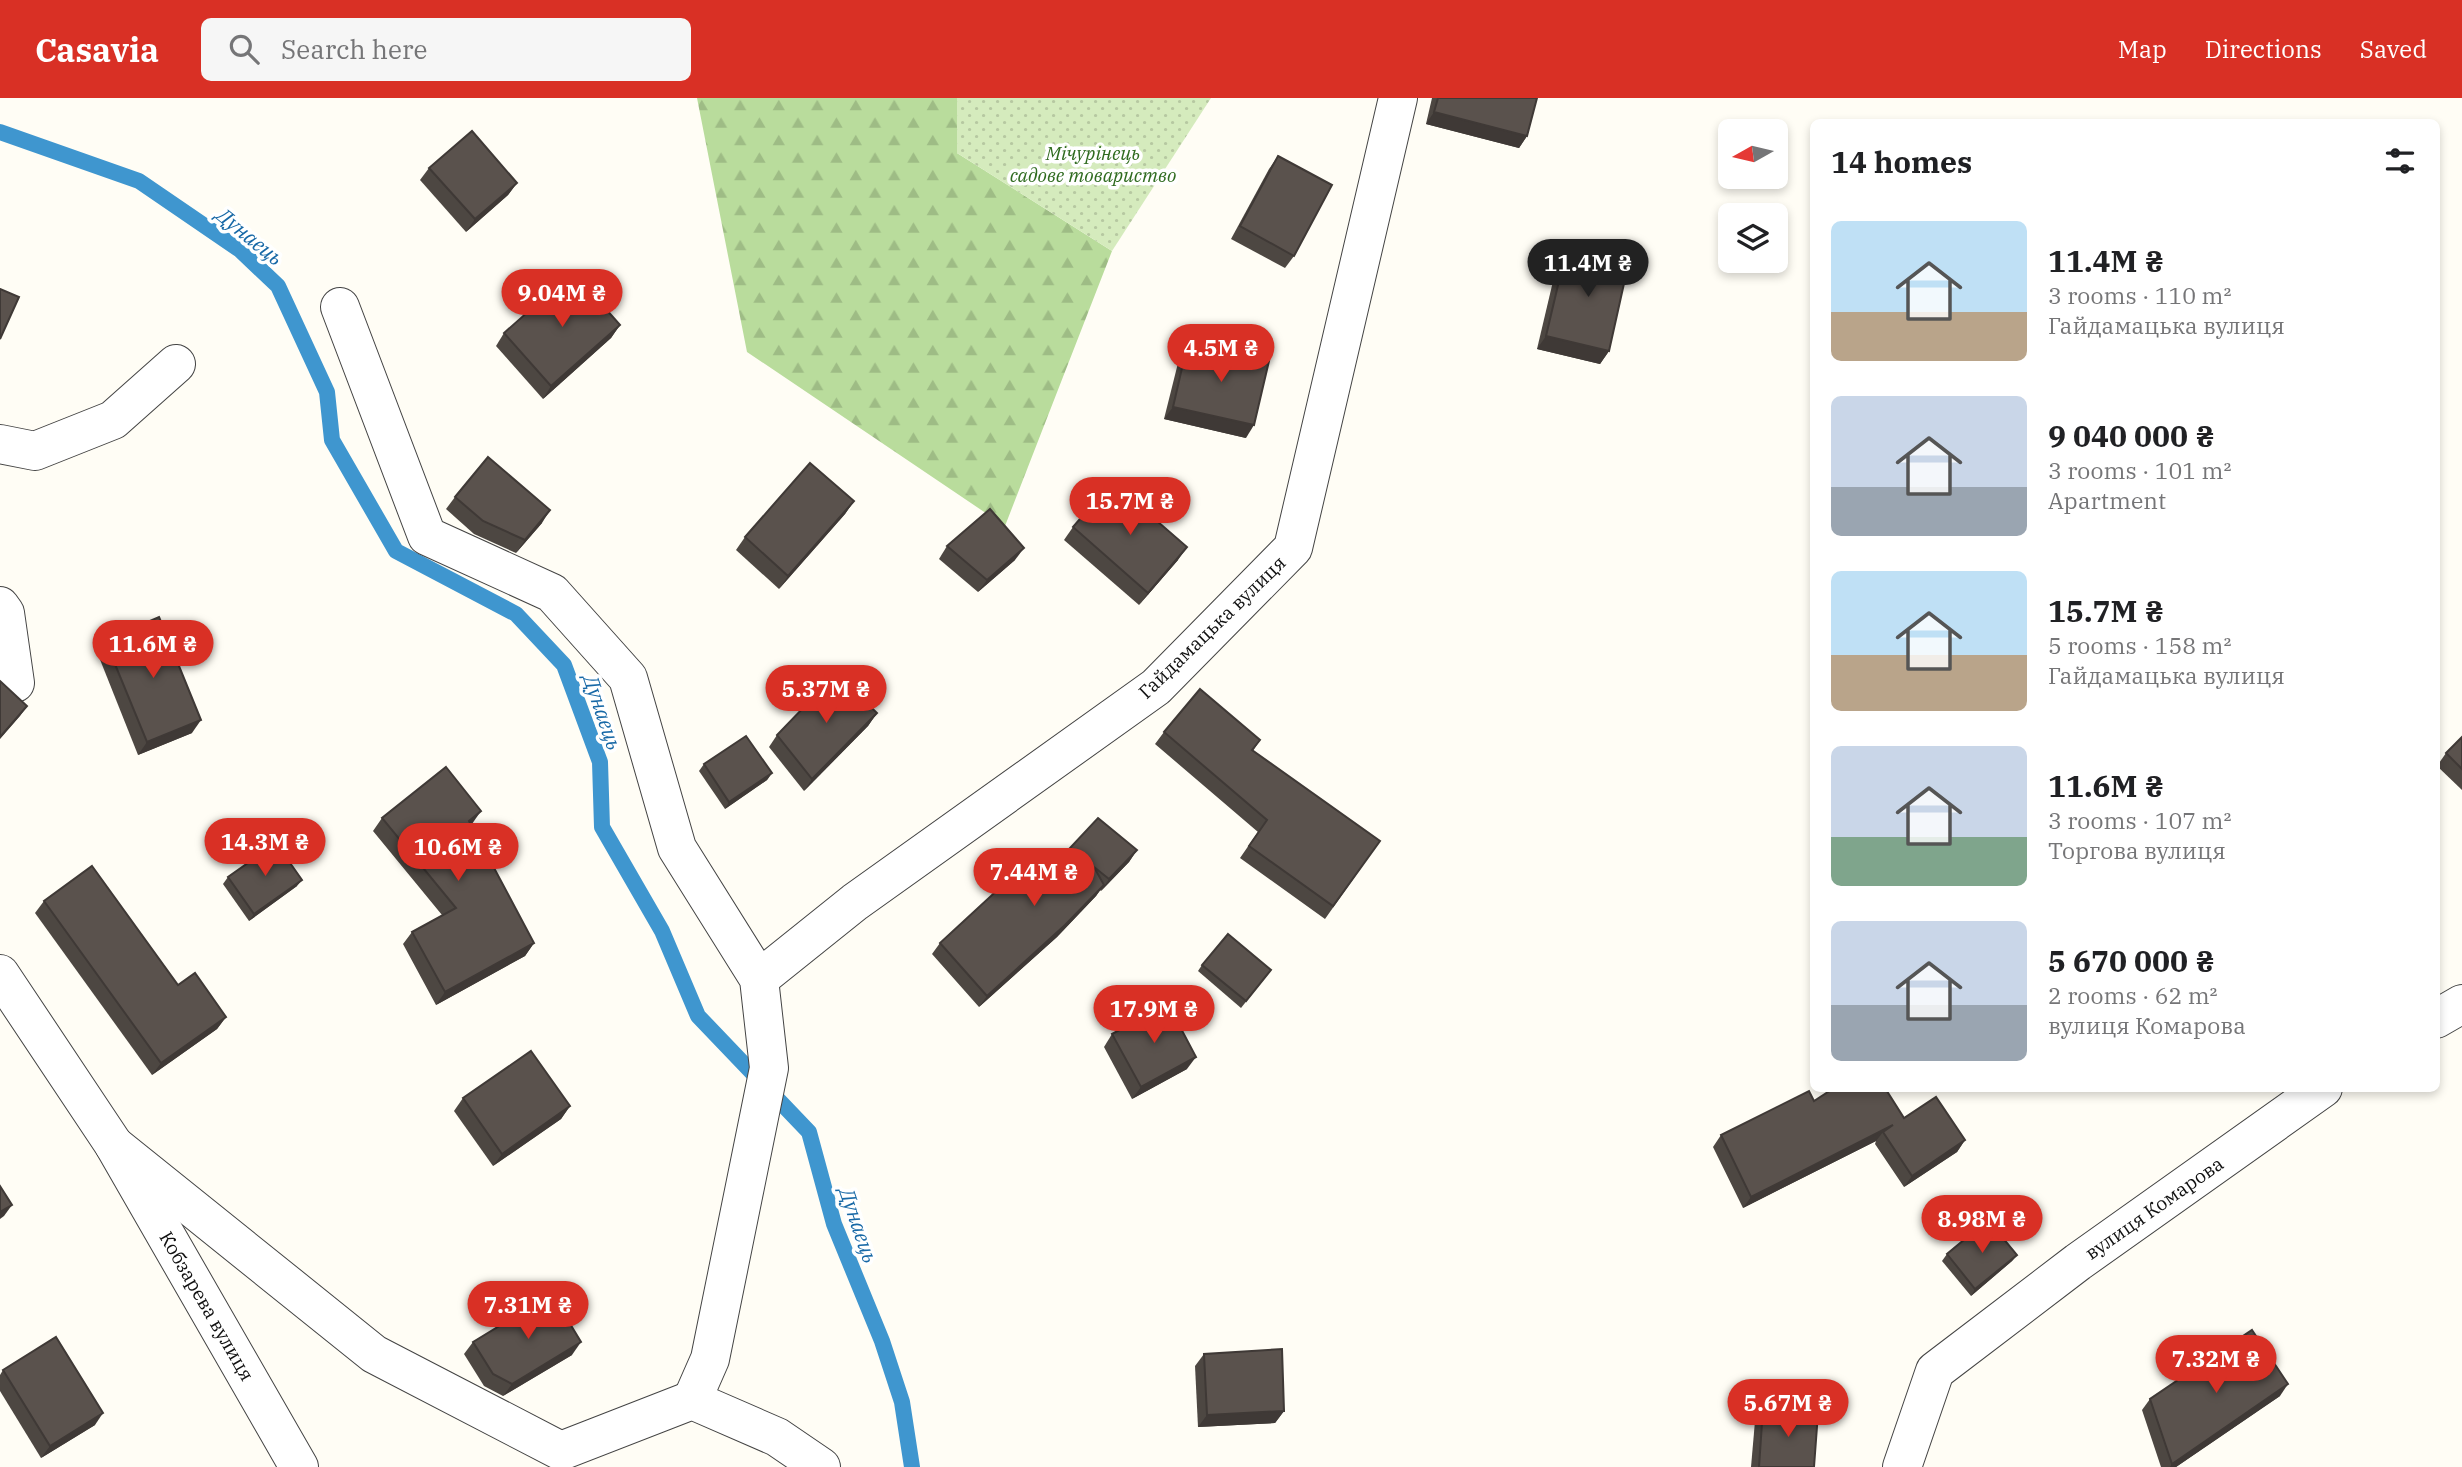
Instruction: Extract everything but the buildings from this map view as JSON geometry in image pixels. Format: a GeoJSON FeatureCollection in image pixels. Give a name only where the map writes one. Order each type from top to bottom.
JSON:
{"type":"FeatureCollection","features":[{"type":"Feature","properties":{"kind":"street","name":"Гайдамацька вулиця"},"geometry":{"type":"LineString","coordinates":[[760,979],[855,902],[1156,687],[1293,548],[1398,98]]}},
{"type":"Feature","properties":{"kind":"street"},"geometry":{"type":"LineString","coordinates":[[340,307],[427,536],[552,593],[628,678],[677,848],[760,979],[769,1068],[710,1359],[692,1400]]}},
{"type":"Feature","properties":{"kind":"street"},"geometry":{"type":"LineString","coordinates":[[0,444],[35,451],[113,420],[176,364]]}},
{"type":"Feature","properties":{"kind":"street"},"geometry":{"type":"LineString","coordinates":[[0,606],[5,613],[15,683]]}},
{"type":"Feature","properties":{"kind":"street"},"geometry":{"type":"LineString","coordinates":[[0,974],[114,1145],[374,1354],[561,1451],[692,1400],[777,1437],[821,1467]]}},
{"type":"Feature","properties":{"kind":"street","name":"вулиця Комарова"},"geometry":{"type":"LineString","coordinates":[[1902,1467],[1935,1371],[2078,1262],[2317,1092]]}},
{"type":"Feature","properties":{"kind":"street","name":"Кобзарева вулиця"},"geometry":{"type":"LineString","coordinates":[[114,1145],[299,1467]]}},
{"type":"Feature","properties":{"kind":"green space"},"geometry":{"type":"Polygon","coordinates":[[[697,98],[957,98],[957,153],[1112,251],[1005,526],[747,352],[697,98]]]}},
{"type":"Feature","properties":{"kind":"green space","name":"Мічурінець садове товариство"},"geometry":{"type":"Polygon","coordinates":[[[957,98],[1211,98],[1112,251],[957,153],[957,98]]]}},
{"type":"Feature","properties":{"kind":"waterway","name":"Дунаець"},"geometry":{"type":"LineString","coordinates":[[0,132],[139,181],[240,250],[278,286],[327,392],[332,440],[396,551],[516,614],[564,665],[600,762],[602,827],[662,931],[698,1016],[809,1132],[834,1224],[882,1341],[902,1402],[912,1467]]}}]}
